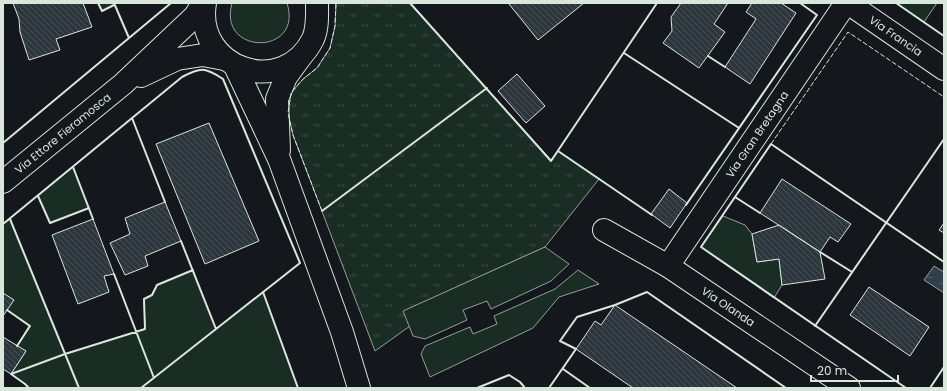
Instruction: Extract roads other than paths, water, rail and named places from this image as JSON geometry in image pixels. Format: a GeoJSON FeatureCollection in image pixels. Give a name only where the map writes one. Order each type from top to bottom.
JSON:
{"type":"FeatureCollection","features":[{"type":"Feature","properties":{"kind":"street"},"geometry":{"type":"LineString","coordinates":[[204,3],[203,15],[206,31],[213,46],[229,62],[279,159],[342,332],[359,388]]}},
{"type":"Feature","properties":{"kind":"street"},"geometry":{"type":"LineString","coordinates":[[123,84],[195,16],[204,3]]}},
{"type":"Feature","properties":{"kind":"street"},"geometry":{"type":"LineString","coordinates":[[279,159],[277,99],[286,77],[313,38],[318,21],[317,3]]}},
{"type":"Feature","properties":{"kind":"street","name":"Via Francia"},"geometry":{"type":"LineString","coordinates":[[847,3],[944,69]]}},
{"type":"Feature","properties":{"kind":"street","name":"Via Gran Bretagna"},"geometry":{"type":"LineString","coordinates":[[668,266],[847,3]]}},
{"type":"Feature","properties":{"kind":"street"},"geometry":{"type":"LineString","coordinates":[[123,84],[177,59],[203,55],[229,62],[252,71],[271,71],[288,65],[303,53]]}},
{"type":"Feature","properties":{"kind":"street","name":"Via Ettore Fieramosca"},"geometry":{"type":"LineString","coordinates":[[3,182],[123,84]]}},
{"type":"Feature","properties":{"kind":"street","name":"Via Olanda"},"geometry":{"type":"LineString","coordinates":[[604,230],[668,266],[849,388]]}},
{"type":"Feature","properties":{"kind":"water"},"geometry":{"type":"Polygon","coordinates":[[[934,266],[944,272],[944,293],[924,280],[934,266]]]}}]}
